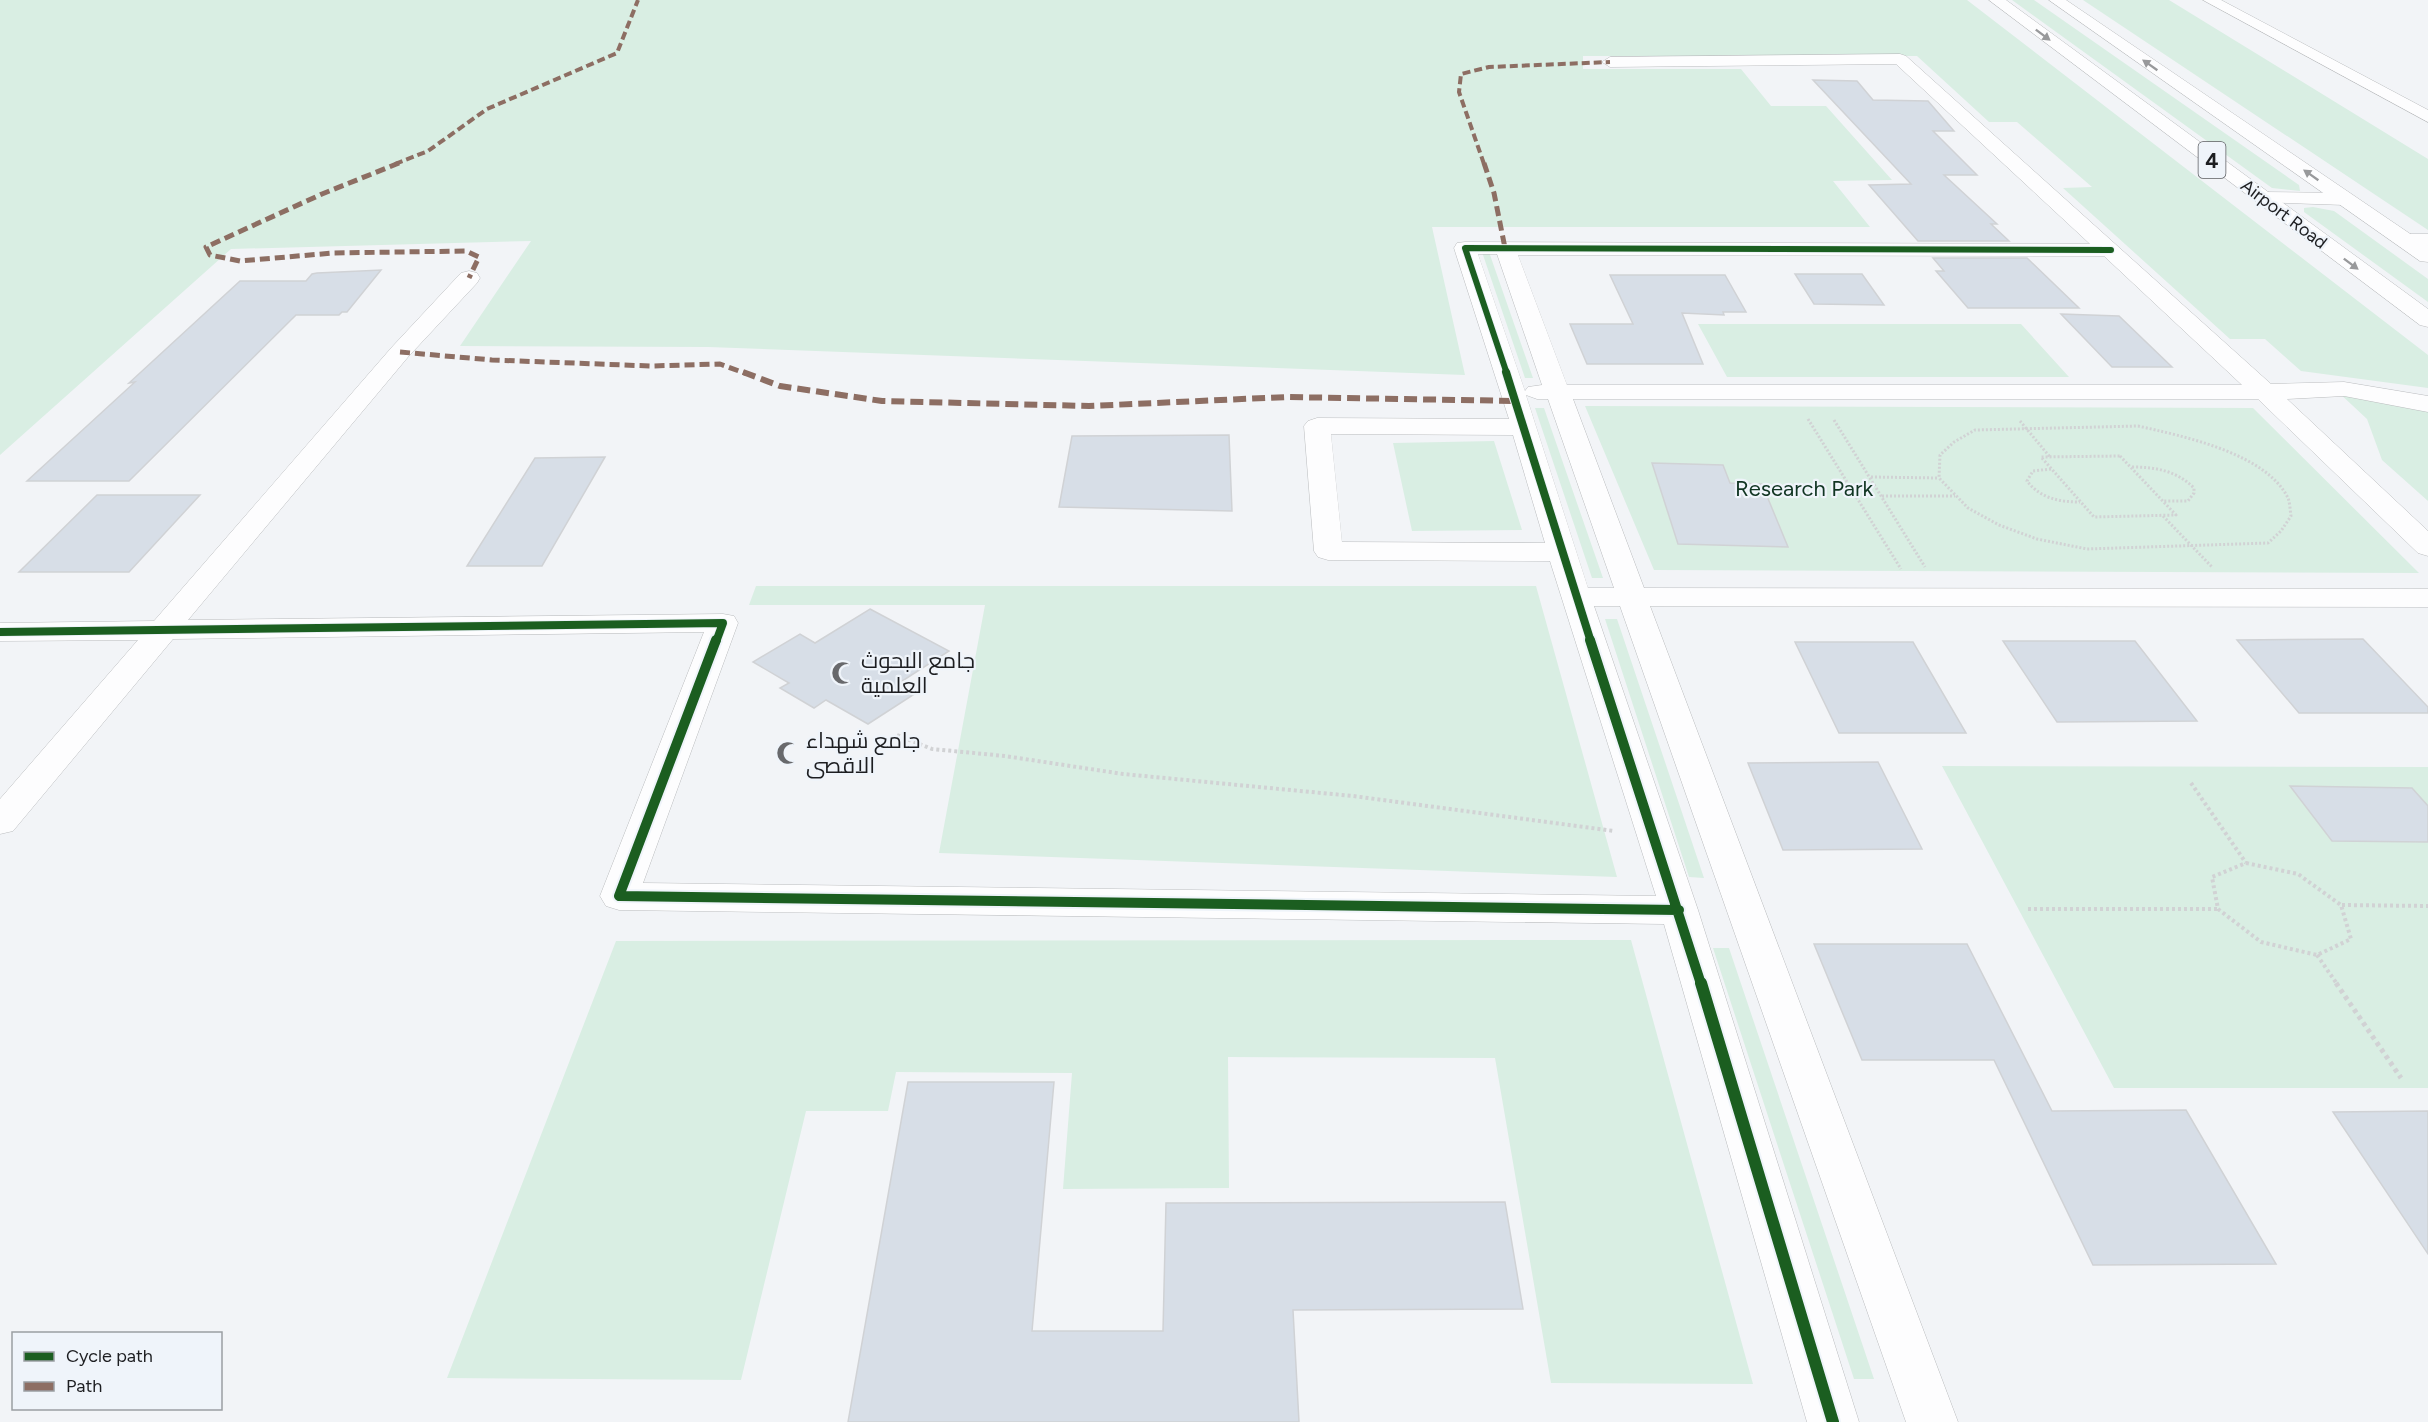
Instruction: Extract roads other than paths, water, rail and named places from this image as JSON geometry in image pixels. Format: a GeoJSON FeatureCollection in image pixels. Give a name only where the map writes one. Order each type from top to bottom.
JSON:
{"type":"FeatureCollection","features":[{"type":"Feature","properties":{"kind":"main road","name":"Airport Road"},"geometry":{"type":"LineString","coordinates":[[1996,0],[2428,320]]}},
{"type":"Feature","properties":{"kind":"main road","name":"4"},"geometry":{"type":"LineString","coordinates":[[2056,0],[2428,256]]}},
{"type":"Feature","properties":{"kind":"main road"},"geometry":{"type":"LineString","coordinates":[[2210,0],[2428,117]]}},
{"type":"Feature","properties":{"kind":"main road"},"geometry":{"type":"LineString","coordinates":[[1610,62],[1900,59],[2265,392],[2428,547]]}},
{"type":"Feature","properties":{"kind":"main road"},"geometry":{"type":"LineString","coordinates":[[2262,198],[2345,199]]}},
{"type":"Feature","properties":{"kind":"main road"},"geometry":{"type":"LineString","coordinates":[[2404,240],[2428,240]]}},
{"type":"Feature","properties":{"kind":"main road"},"geometry":{"type":"LineString","coordinates":[[1833,1422],[1679,910],[1465,248],[2111,250]]}},
{"type":"Feature","properties":{"kind":"main road"},"geometry":{"type":"LineString","coordinates":[[1506,249],[1932,1422]]}},
{"type":"Feature","properties":{"kind":"main road"},"geometry":{"type":"LineString","coordinates":[[0,822],[400,352],[469,278]]}},
{"type":"Feature","properties":{"kind":"main road"},"geometry":{"type":"LineString","coordinates":[[1513,392],[2265,392],[2344,389],[2428,404]]}},
{"type":"Feature","properties":{"kind":"main road"},"geometry":{"type":"LineString","coordinates":[[1524,427],[1317,426],[1328,550],[1562,552]]}},
{"type":"Feature","properties":{"kind":"main road"},"geometry":{"type":"LineString","coordinates":[[1576,597],[2428,598]]}},
{"type":"Feature","properties":{"kind":"main road"},"geometry":{"type":"LineString","coordinates":[[0,632],[723,623],[619,896],[1679,910]]}},
{"type":"Feature","properties":{"kind":"place","name":"جامع البحوث العلمية"},"geometry":{"type":"Point","coordinates":[843,673]}},
{"type":"Feature","properties":{"kind":"place","name":"جامع شهداء الاقصى"},"geometry":{"type":"Point","coordinates":[788,753]}},
{"type":"Feature","properties":{"kind":"park label","name":"Research Park"},"geometry":{"type":"Point","coordinates":[1804,488]}}]}
